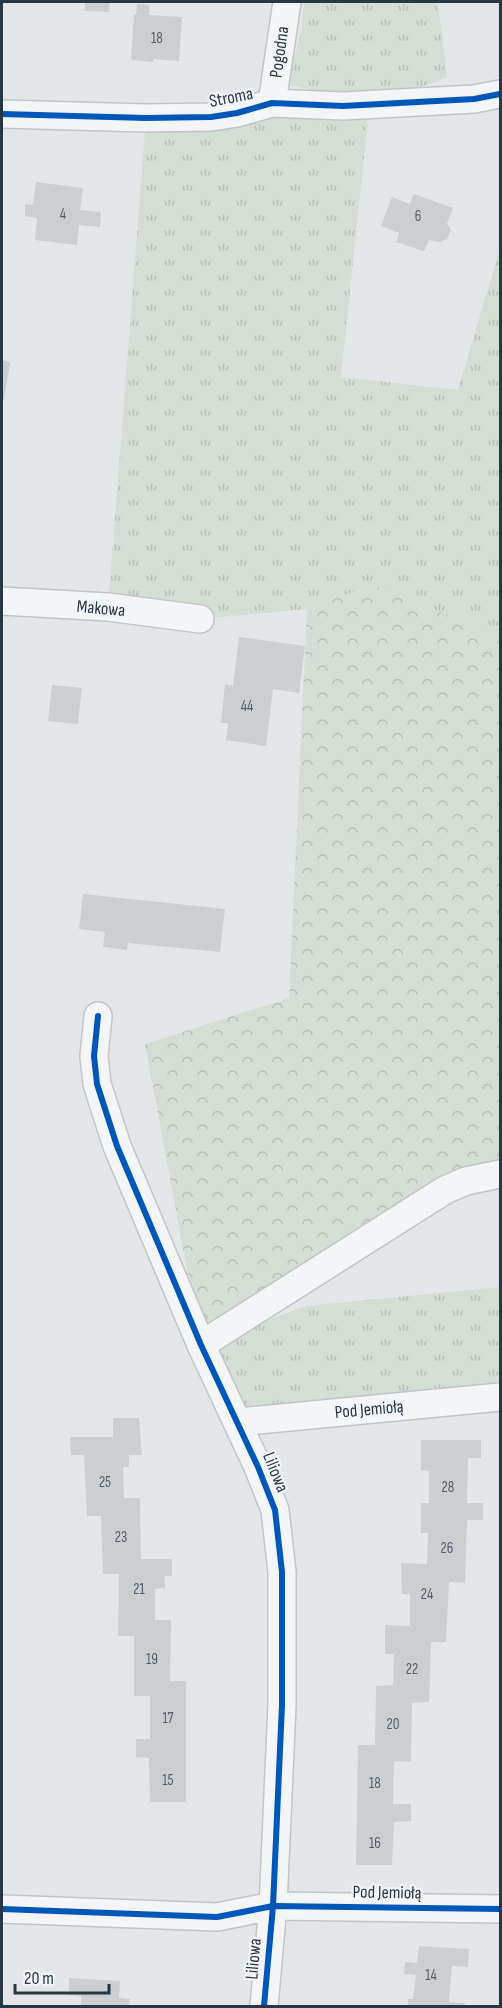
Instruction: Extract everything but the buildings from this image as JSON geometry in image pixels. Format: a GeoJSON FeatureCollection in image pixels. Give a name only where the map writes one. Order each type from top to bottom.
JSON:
{"type":"FeatureCollection","features":[{"type":"Feature","properties":{"kind":"street","name":"Pogodna"},"geometry":{"type":"LineString","coordinates":[[272,103],[287,2]]}},
{"type":"Feature","properties":{"kind":"street","name":"Stroma"},"geometry":{"type":"LineString","coordinates":[[2,114],[146,118],[211,117],[237,113],[272,103],[343,106],[474,99],[501,94]]}},
{"type":"Feature","properties":{"kind":"street","name":"Makowa"},"geometry":{"type":"LineString","coordinates":[[2,601],[108,608],[200,619]]}},
{"type":"Feature","properties":{"kind":"street","name":"Liliowa"},"geometry":{"type":"LineString","coordinates":[[98,1016],[94,1056],[97,1084],[117,1146],[201,1345],[238,1422],[275,1509],[282,1572],[282,1706],[273,1906],[264,2007]]}},
{"type":"Feature","properties":{"kind":"street"},"geometry":{"type":"LineString","coordinates":[[201,1345],[445,1190],[466,1181],[501,1174]]}},
{"type":"Feature","properties":{"kind":"street","name":"Pod Jemiołą"},"geometry":{"type":"LineString","coordinates":[[238,1422],[501,1397]]}},
{"type":"Feature","properties":{"kind":"street","name":"Pod Jemiołą"},"geometry":{"type":"LineString","coordinates":[[2,1909],[217,1917],[273,1906],[501,1909]]}},
{"type":"Feature","properties":{"kind":"green space"},"geometry":{"type":"Polygon","coordinates":[[[304,2],[438,2],[447,77],[409,90],[367,94],[325,92],[285,84],[298,44],[304,2]]]}},
{"type":"Feature","properties":{"kind":"green space"},"geometry":{"type":"Polygon","coordinates":[[[272,103],[368,119],[341,377],[458,390],[500,248],[500,636],[373,585],[307,609],[200,619],[108,607],[146,118],[272,103]]]}},
{"type":"Feature","properties":{"kind":"green space"},"geometry":{"type":"Polygon","coordinates":[[[373,585],[500,636],[500,1174],[466,1181],[201,1345],[145,1044],[289,998],[307,609],[373,585]]]}},
{"type":"Feature","properties":{"kind":"green space"},"geometry":{"type":"Polygon","coordinates":[[[500,1287],[500,1409],[245,1435],[201,1345],[306,1306],[500,1287]]]}},
{"type":"Feature","properties":{"kind":"cycle path"},"geometry":{"type":"LineString","coordinates":[[2,114],[146,118],[211,117],[237,113],[272,103],[343,106],[474,99],[500,94]]}},
{"type":"Feature","properties":{"kind":"cycle path"},"geometry":{"type":"LineString","coordinates":[[98,1016],[94,1056],[97,1084],[117,1146],[201,1345],[258,1467],[275,1510],[282,1572],[282,1705],[273,1906],[264,2006]]}},
{"type":"Feature","properties":{"kind":"cycle path"},"geometry":{"type":"LineString","coordinates":[[2,1909],[217,1917],[273,1906],[500,1909]]}}]}
